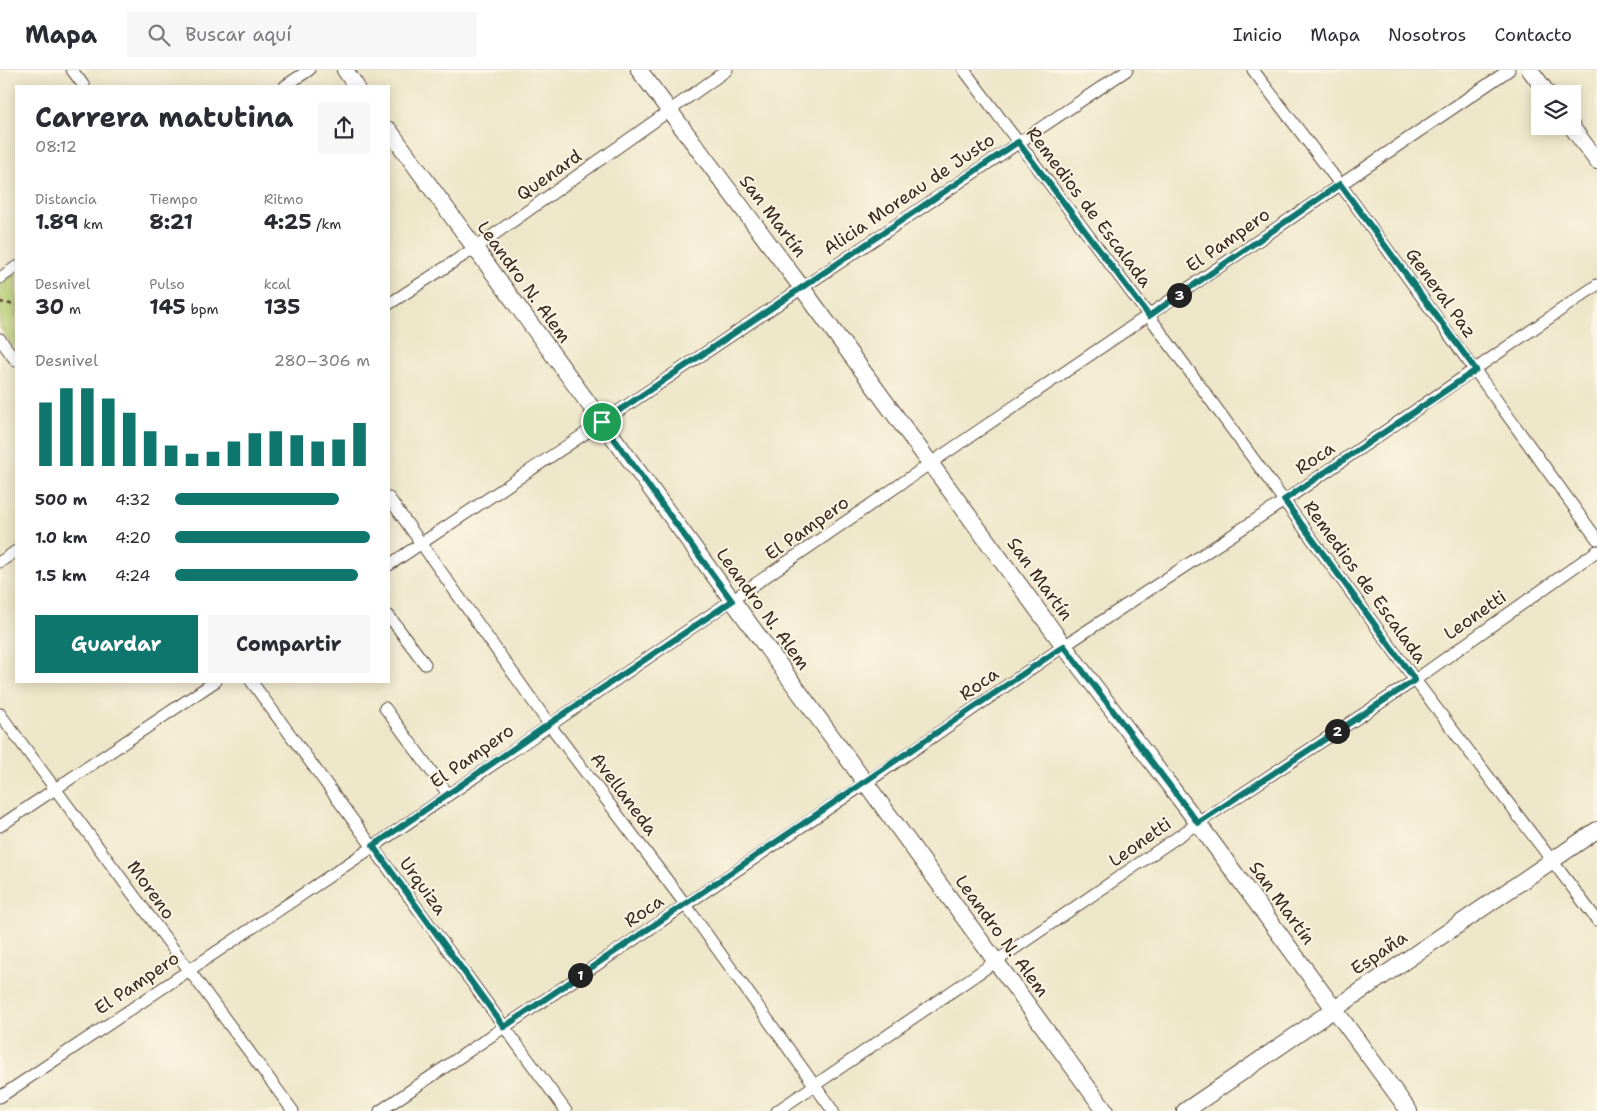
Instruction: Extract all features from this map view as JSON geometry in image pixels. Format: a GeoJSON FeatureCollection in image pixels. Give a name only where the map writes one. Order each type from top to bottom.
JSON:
{"type":"FeatureCollection","features":[{"type":"Feature","properties":{"kind":"main road"},"geometry":{"type":"LineString","coordinates":[[345,70],[355,85]]}},
{"type":"Feature","properties":{"kind":"main road","name":"San Martín"},"geometry":{"type":"LineString","coordinates":[[639,70],[802,288],[1064,646],[1198,823],[1409,1111]]}},
{"type":"Feature","properties":{"kind":"main road"},"geometry":{"type":"LineString","coordinates":[[1530,70],[1541,85]]}},
{"type":"Feature","properties":{"kind":"main road","name":"Leandro N. Alem"},"geometry":{"type":"LineString","coordinates":[[390,131],[1105,1111]]}},
{"type":"Feature","properties":{"kind":"main road"},"geometry":{"type":"LineString","coordinates":[[1578,135],[1597,161]]}},
{"type":"Feature","properties":{"kind":"main road","name":"España"},"geometry":{"type":"LineString","coordinates":[[1185,1111],[1597,830]]}},
{"type":"Feature","properties":{"kind":"street"},"geometry":{"type":"LineString","coordinates":[[73,70],[83,85]]}},
{"type":"Feature","properties":{"kind":"street"},"geometry":{"type":"LineString","coordinates":[[286,85],[309,70]]}},
{"type":"Feature","properties":{"kind":"street","name":"Quenard"},"geometry":{"type":"LineString","coordinates":[[390,303],[475,248],[727,70]]}},
{"type":"Feature","properties":{"kind":"street","name":"Remedios de Escalada"},"geometry":{"type":"LineString","coordinates":[[964,70],[1149,316],[1415,680],[1597,920]]}},
{"type":"Feature","properties":{"kind":"street","name":"Alicia Moreau de Justo"},"geometry":{"type":"LineString","coordinates":[[390,564],[1127,70]]}},
{"type":"Feature","properties":{"kind":"street","name":"General Paz"},"geometry":{"type":"LineString","coordinates":[[1253,70],[1340,184],[1597,539]]}},
{"type":"Feature","properties":{"kind":"street","name":"El Pampero"},"geometry":{"type":"LineString","coordinates":[[0,1097],[373,846],[549,724],[732,601],[930,463],[1509,70]]}},
{"type":"Feature","properties":{"kind":"street"},"geometry":{"type":"LineString","coordinates":[[0,278],[15,268]]}},
{"type":"Feature","properties":{"kind":"street","name":"Roca"},"geometry":{"type":"LineString","coordinates":[[380,1111],[866,783],[1064,646],[1476,370],[1597,285]]}},
{"type":"Feature","properties":{"kind":"street"},"geometry":{"type":"LineString","coordinates":[[0,339],[15,360]]}},
{"type":"Feature","properties":{"kind":"street","name":"Avellaneda"},"geometry":{"type":"LineString","coordinates":[[390,499],[549,724],[685,904],[833,1111]]}},
{"type":"Feature","properties":{"kind":"street","name":"Leonetti"},"geometry":{"type":"LineString","coordinates":[[777,1111],[1198,823],[1415,680],[1597,551]]}},
{"type":"Feature","properties":{"kind":"street"},"geometry":{"type":"LineString","coordinates":[[0,562],[15,552]]}},
{"type":"Feature","properties":{"kind":"street"},"geometry":{"type":"LineString","coordinates":[[390,617],[425,664]]}},
{"type":"Feature","properties":{"kind":"street"},"geometry":{"type":"LineString","coordinates":[[0,826],[213,683]]}},
{"type":"Feature","properties":{"kind":"street","name":"Urquiza"},"geometry":{"type":"LineString","coordinates":[[253,683],[566,1111]]}},
{"type":"Feature","properties":{"kind":"street"},"geometry":{"type":"LineString","coordinates":[[385,708],[448,794]]}},
{"type":"Feature","properties":{"kind":"street","name":"Moreno"},"geometry":{"type":"LineString","coordinates":[[0,714],[293,1111]]}},
{"type":"Feature","properties":{"kind":"path"},"geometry":{"type":"LineString","coordinates":[[0,302],[15,305]]}},
{"type":"Feature","properties":{"kind":"green space"},"geometry":{"type":"Polygon","coordinates":[[[15,274],[15,349],[0,327],[0,284],[15,274]]]}},
{"type":"Feature","properties":{"kind":"route"},"geometry":{"type":"LineString","coordinates":[[1018,142],[1149,316],[1340,184],[1476,370],[1284,500],[1415,680],[1198,823],[1064,646],[866,783],[504,1027],[373,846],[549,724],[732,601],[602,422],[1018,142]]}}]}
